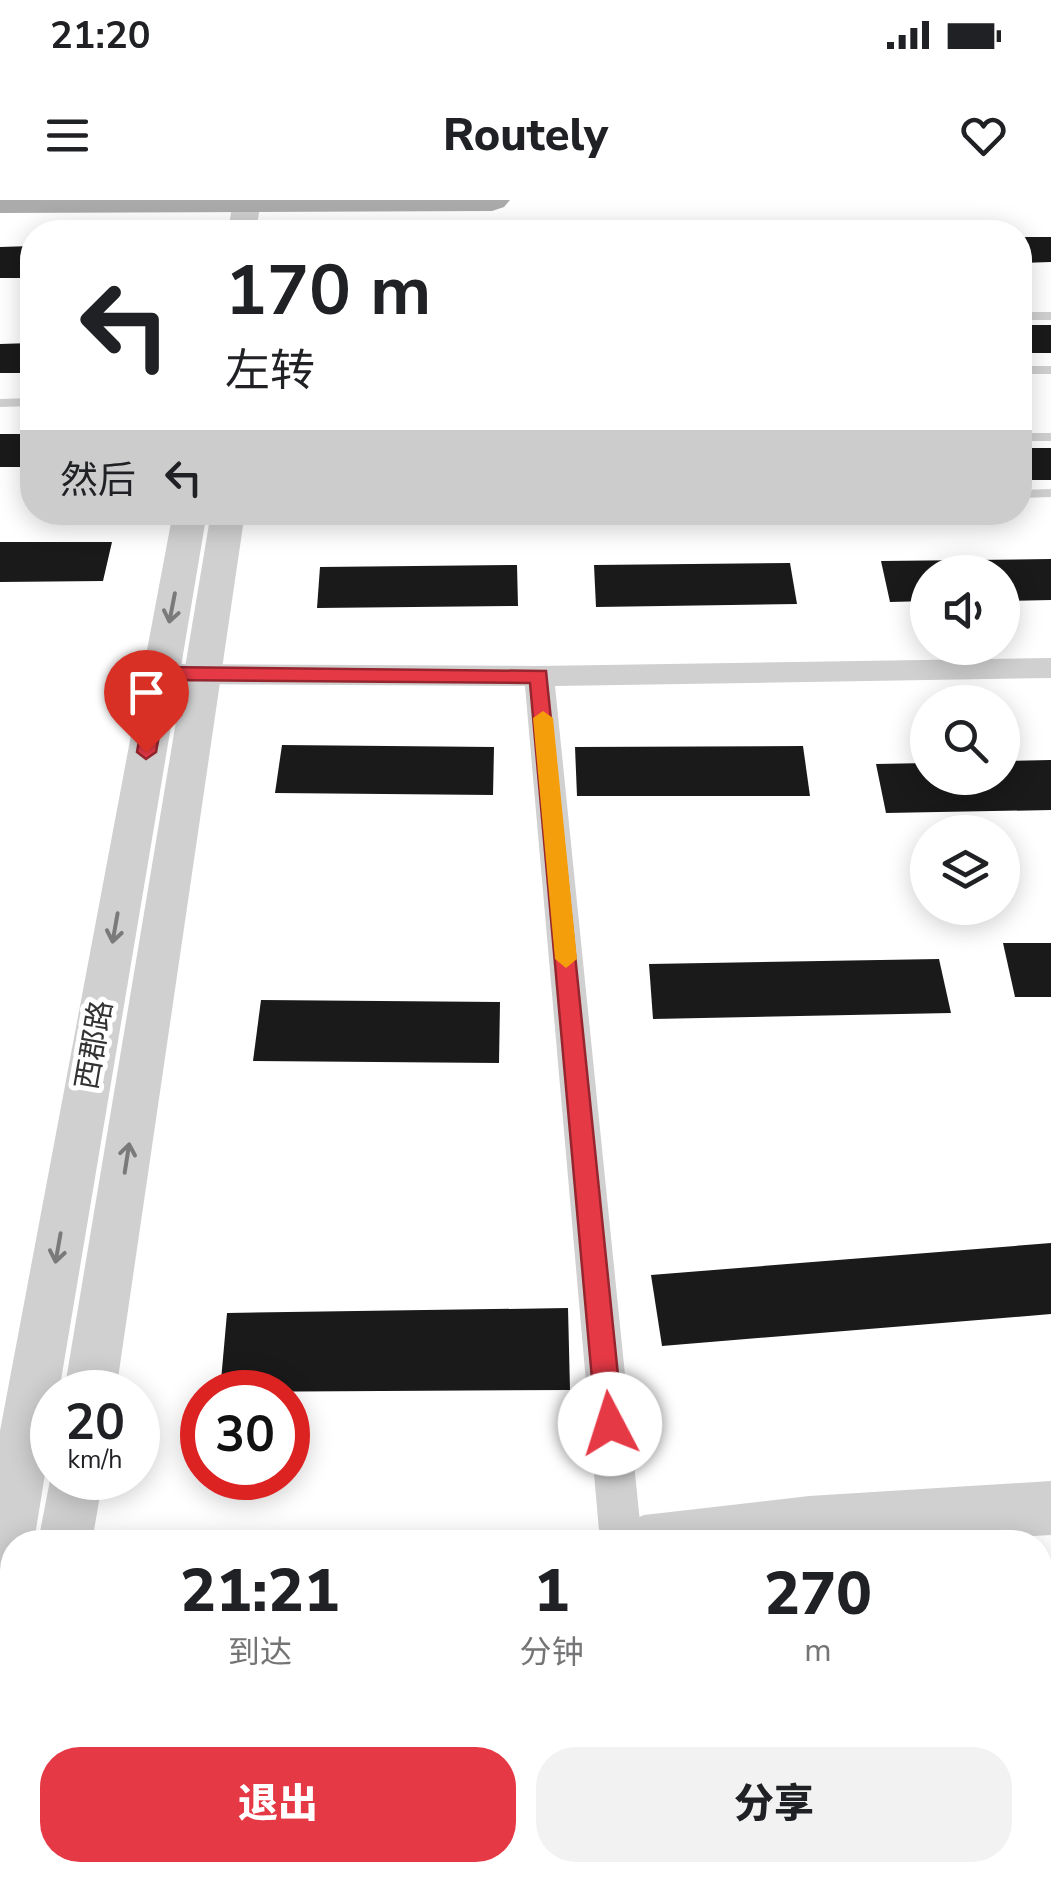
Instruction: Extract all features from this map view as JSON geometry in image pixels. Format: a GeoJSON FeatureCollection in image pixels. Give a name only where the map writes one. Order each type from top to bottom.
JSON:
{"type":"FeatureCollection","features":[{"type":"Feature","properties":{"kind":"main road"},"geometry":{"type":"LineString","coordinates":[[0,202],[258,212],[492,200]]}},
{"type":"Feature","properties":{"kind":"street","name":"西郡路"},"geometry":{"type":"LineString","coordinates":[[8,1530],[188,525]]}},
{"type":"Feature","properties":{"kind":"street","name":"西郡路"},"geometry":{"type":"LineString","coordinates":[[94,1370],[226,525]]}},
{"type":"Feature","properties":{"kind":"street"},"geometry":{"type":"LineString","coordinates":[[160,674],[539,676],[1051,668]]}},
{"type":"Feature","properties":{"kind":"street"},"geometry":{"type":"LineString","coordinates":[[539,676],[619,1530]]}},
{"type":"Feature","properties":{"kind":"street"},"geometry":{"type":"LineString","coordinates":[[67,1530],[72,1500]]}},
{"type":"Feature","properties":{"kind":"street"},"geometry":{"type":"LineString","coordinates":[[748,1530],[1051,1508]]}},
{"type":"Feature","properties":{"kind":"building"},"geometry":{"type":"Polygon","coordinates":[[[1032,237],[1051,237],[1051,262],[1032,263],[1032,237]]]}},
{"type":"Feature","properties":{"kind":"building"},"geometry":{"type":"Polygon","coordinates":[[[20,246],[20,278],[0,278],[0,247],[20,246]]]}},
{"type":"Feature","properties":{"kind":"building"},"geometry":{"type":"Polygon","coordinates":[[[1032,325],[1051,325],[1051,353],[1032,353],[1032,325]]]}},
{"type":"Feature","properties":{"kind":"building"},"geometry":{"type":"Polygon","coordinates":[[[20,343],[20,373],[0,373],[0,344],[20,343]]]}},
{"type":"Feature","properties":{"kind":"building"},"geometry":{"type":"Polygon","coordinates":[[[0,434],[20,434],[20,467],[0,467],[0,434]]]}},
{"type":"Feature","properties":{"kind":"building"},"geometry":{"type":"Polygon","coordinates":[[[1032,448],[1051,448],[1051,480],[1032,480],[1032,448]]]}},
{"type":"Feature","properties":{"kind":"building"},"geometry":{"type":"Polygon","coordinates":[[[0,542],[112,542],[103,581],[0,582],[0,542]]]}},
{"type":"Feature","properties":{"kind":"building"},"geometry":{"type":"Polygon","coordinates":[[[1020,559],[1051,559],[1051,600],[1020,601],[1020,559]]]}},
{"type":"Feature","properties":{"kind":"building"},"geometry":{"type":"Polygon","coordinates":[[[881,561],[910,561],[910,601],[890,602],[881,561]]]}},
{"type":"Feature","properties":{"kind":"building"},"geometry":{"type":"Polygon","coordinates":[[[790,563],[797,604],[596,607],[594,565],[790,563]]]}},
{"type":"Feature","properties":{"kind":"building"},"geometry":{"type":"Polygon","coordinates":[[[517,565],[518,606],[317,608],[320,567],[517,565]]]}},
{"type":"Feature","properties":{"kind":"building"},"geometry":{"type":"Polygon","coordinates":[[[282,745],[494,747],[493,795],[275,793],[282,745]]]}},
{"type":"Feature","properties":{"kind":"building"},"geometry":{"type":"Polygon","coordinates":[[[803,746],[810,796],[577,796],[575,747],[803,746]]]}},
{"type":"Feature","properties":{"kind":"building"},"geometry":{"type":"Polygon","coordinates":[[[1051,760],[1051,810],[886,813],[876,764],[910,763],[910,795],[1020,795],[1020,761],[1051,760]]]}},
{"type":"Feature","properties":{"kind":"building"},"geometry":{"type":"Polygon","coordinates":[[[1003,943],[1051,943],[1051,997],[1015,997],[1003,943]]]}},
{"type":"Feature","properties":{"kind":"building"},"geometry":{"type":"Polygon","coordinates":[[[939,959],[951,1013],[653,1019],[649,964],[939,959]]]}},
{"type":"Feature","properties":{"kind":"building"},"geometry":{"type":"Polygon","coordinates":[[[261,1000],[500,1002],[499,1063],[253,1061],[261,1000]]]}},
{"type":"Feature","properties":{"kind":"building"},"geometry":{"type":"Polygon","coordinates":[[[1051,1243],[1051,1314],[662,1346],[651,1275],[1051,1243]]]}},
{"type":"Feature","properties":{"kind":"building"},"geometry":{"type":"Polygon","coordinates":[[[568,1308],[570,1390],[310,1391],[310,1370],[222,1370],[227,1313],[568,1308]]]}},
{"type":"Feature","properties":{"kind":"slow traffic"},"geometry":{"type":"LineString","coordinates":[[543,718],[566,959]]}},
{"type":"Feature","properties":{"kind":"route"},"geometry":{"type":"LineString","coordinates":[[146,752],[160,674],[539,676],[610,1424]]}}]}
